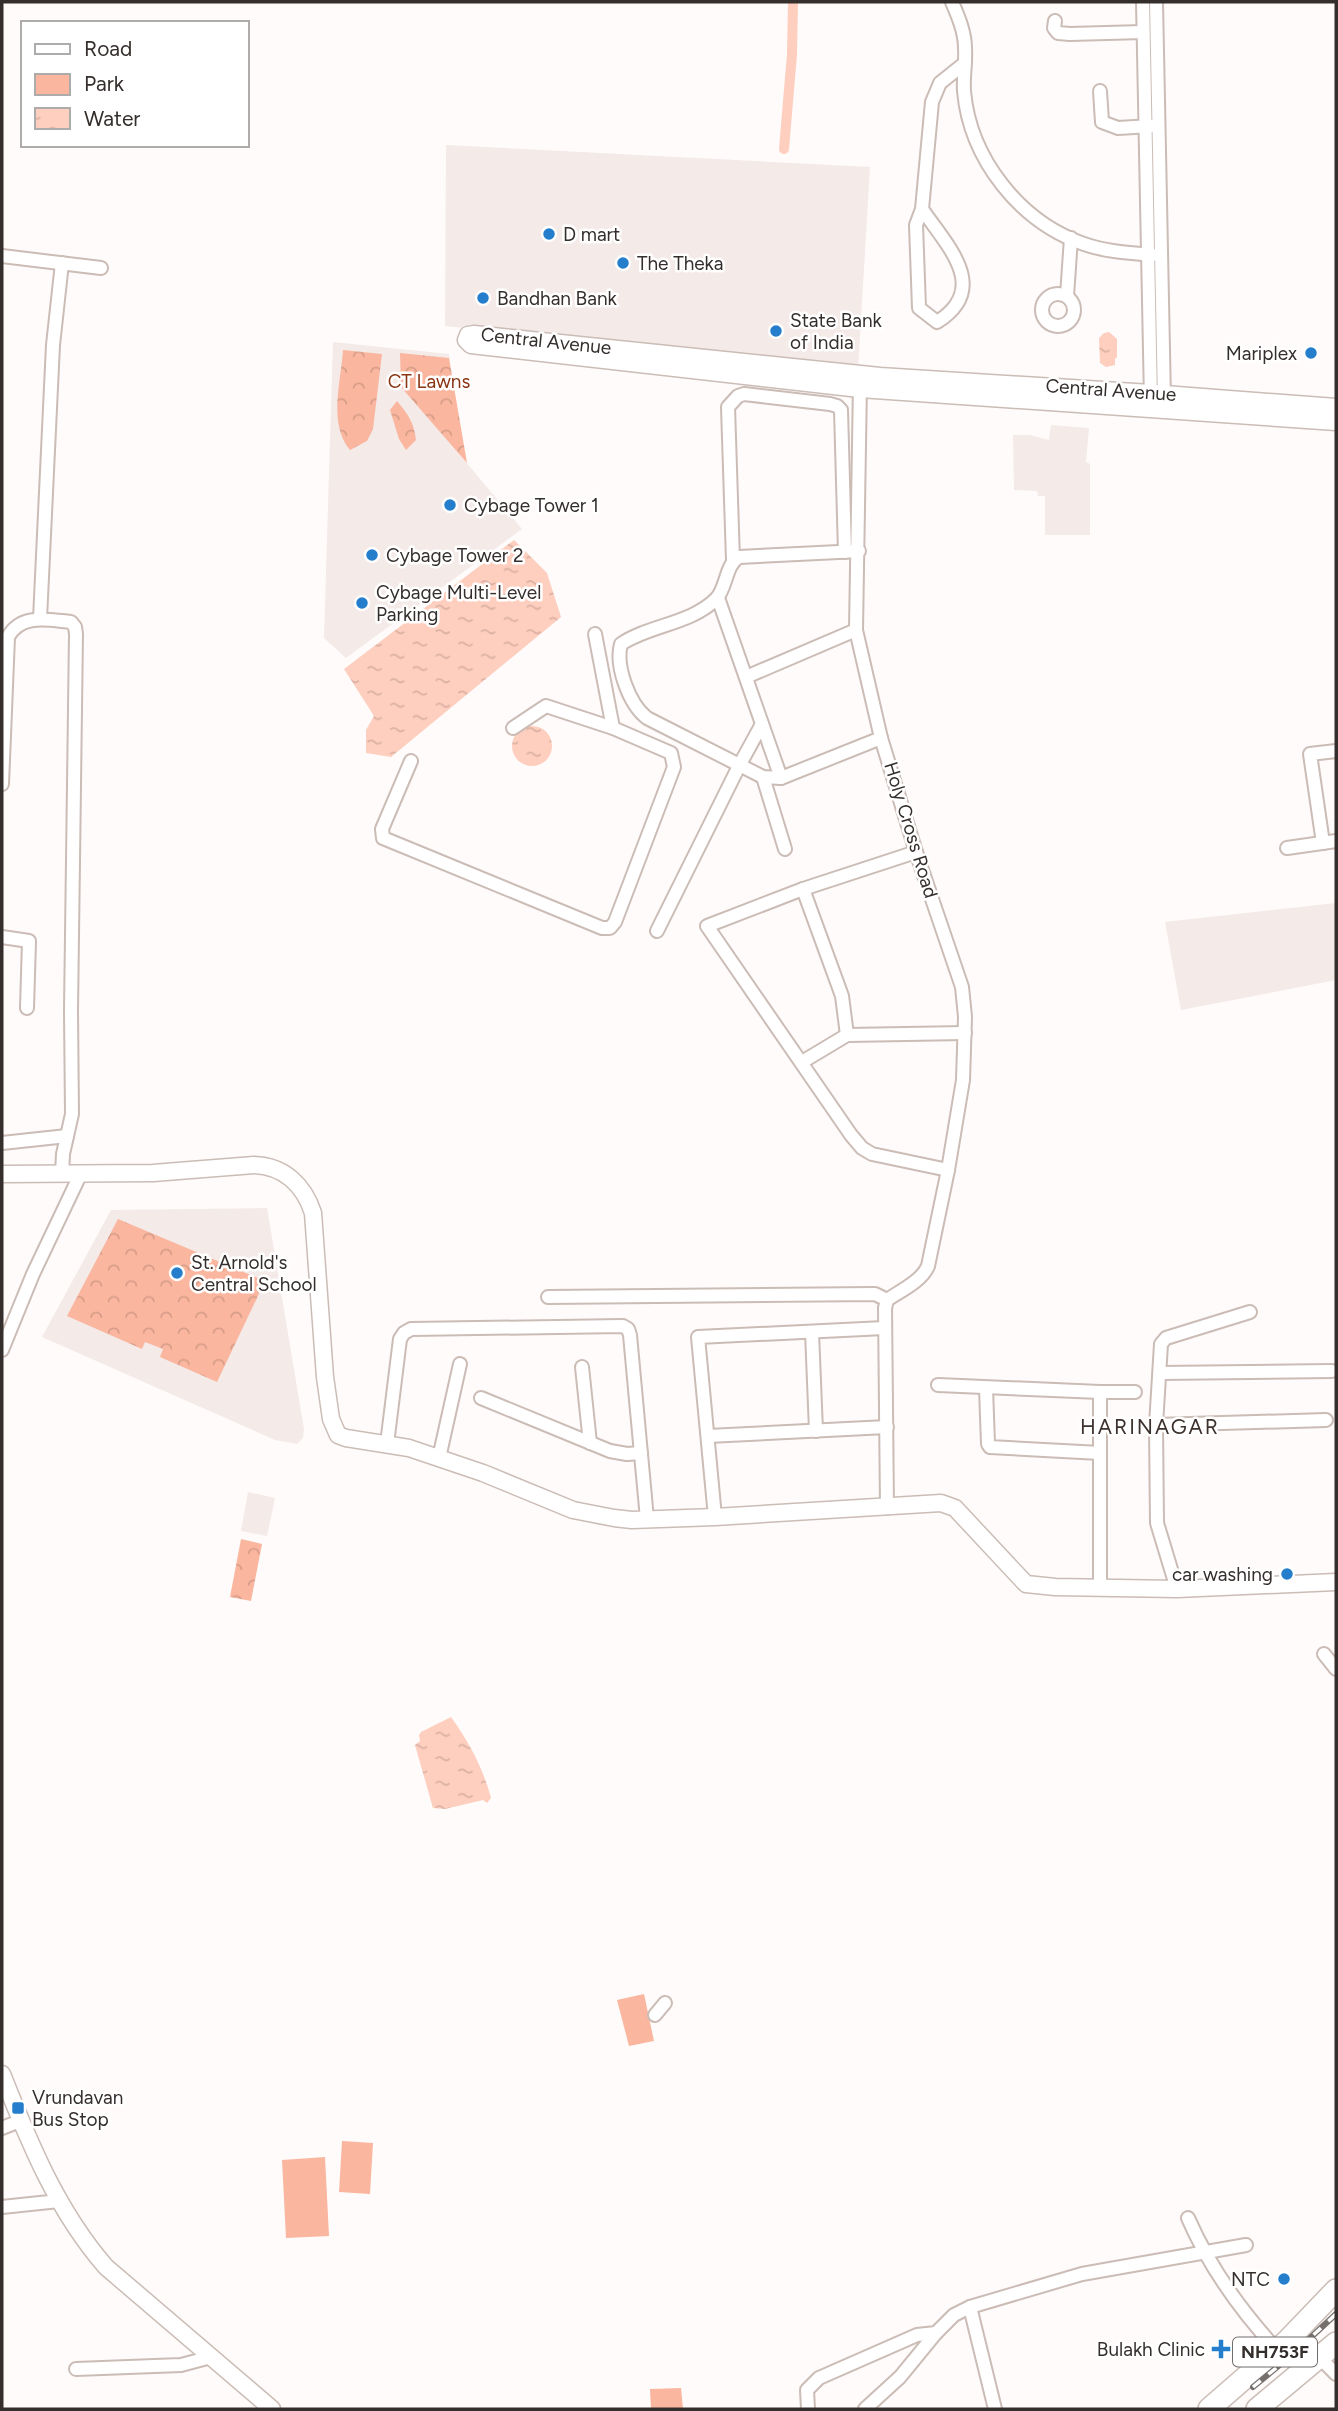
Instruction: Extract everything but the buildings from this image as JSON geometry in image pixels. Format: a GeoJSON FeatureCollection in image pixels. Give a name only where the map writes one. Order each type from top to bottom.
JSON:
{"type":"FeatureCollection","features":[{"type":"Feature","properties":{"kind":"highway","name":"NH753F"},"geometry":{"type":"LineString","coordinates":[[1209,2409],[1277,2350],[1336,2290]]}},
{"type":"Feature","properties":{"kind":"highway","name":"NH753F"},"geometry":{"type":"LineString","coordinates":[[1257,2409],[1336,2343]]}},
{"type":"Feature","properties":{"kind":"street"},"geometry":{"type":"LineString","coordinates":[[952,2],[965,45],[964,92],[972,126],[981,152],[1002,184],[1028,212],[1054,231],[1113,252],[1154,255]]}},
{"type":"Feature","properties":{"kind":"street"},"geometry":{"type":"LineString","coordinates":[[1143,2],[1151,126],[1157,411]]}},
{"type":"Feature","properties":{"kind":"street"},"geometry":{"type":"LineString","coordinates":[[1151,126],[1156,2]]}},
{"type":"Feature","properties":{"kind":"street"},"geometry":{"type":"LineString","coordinates":[[1055,21],[1054,28],[1058,33],[1143,32]]}},
{"type":"Feature","properties":{"kind":"street"},"geometry":{"type":"LineString","coordinates":[[922,209],[954,255],[962,272],[964,293],[950,314],[937,322],[919,308],[916,225],[922,209],[932,103],[940,83],[965,63]]}},
{"type":"Feature","properties":{"kind":"street"},"geometry":{"type":"LineString","coordinates":[[1100,91],[1102,122],[1118,128],[1151,126]]}},
{"type":"Feature","properties":{"kind":"street"},"geometry":{"type":"LineString","coordinates":[[1067,296],[1071,238]]}},
{"type":"Feature","properties":{"kind":"street"},"geometry":{"type":"LineString","coordinates":[[2,256],[101,268]]}},
{"type":"Feature","properties":{"kind":"street"},"geometry":{"type":"LineString","coordinates":[[40,619],[52,345],[62,263]]}},
{"type":"Feature","properties":{"kind":"street","name":"Central Avenue"},"geometry":{"type":"LineString","coordinates":[[600,354],[474,334],[468,335],[466,340],[471,345],[600,354],[1157,411],[1336,422]]}},
{"type":"Feature","properties":{"kind":"street","name":"Central Avenue"},"geometry":{"type":"LineString","coordinates":[[860,382],[1157,393],[1336,407]]}},
{"type":"Feature","properties":{"kind":"street","name":"Holy Cross Road"},"geometry":{"type":"LineString","coordinates":[[860,382],[856,630],[881,738],[962,987],[965,1033],[963,1080],[948,1170],[926,1273],[887,1300]]}},
{"type":"Feature","properties":{"kind":"street"},"geometry":{"type":"LineString","coordinates":[[845,552],[841,410],[831,404],[744,394],[738,396],[728,407],[733,560],[718,598],[702,609],[629,639],[621,644],[618,660],[632,703],[639,712],[763,777],[781,778],[881,738]]}},
{"type":"Feature","properties":{"kind":"street"},"geometry":{"type":"LineString","coordinates":[[733,560],[739,557],[859,551]]}},
{"type":"Feature","properties":{"kind":"street"},"geometry":{"type":"LineString","coordinates":[[718,598],[781,778]]}},
{"type":"Feature","properties":{"kind":"street"},"geometry":{"type":"LineString","coordinates":[[2,784],[8,637],[13,628],[21,622],[40,619],[71,622],[76,634],[72,1114],[62,1174]]}},
{"type":"Feature","properties":{"kind":"street"},"geometry":{"type":"LineString","coordinates":[[746,677],[856,630]]}},
{"type":"Feature","properties":{"kind":"street"},"geometry":{"type":"LineString","coordinates":[[595,634],[612,728]]}},
{"type":"Feature","properties":{"kind":"street"},"geometry":{"type":"LineString","coordinates":[[411,761],[382,829],[383,838],[602,928],[610,928],[615,922],[674,767],[674,759],[671,753],[612,728],[546,706],[513,728]]}},
{"type":"Feature","properties":{"kind":"street"},"geometry":{"type":"LineString","coordinates":[[657,931],[762,724]]}},
{"type":"Feature","properties":{"kind":"street"},"geometry":{"type":"LineString","coordinates":[[1287,848],[1330,842],[1310,754],[1336,751]]}},
{"type":"Feature","properties":{"kind":"street"},"geometry":{"type":"LineString","coordinates":[[763,777],[785,849]]}},
{"type":"Feature","properties":{"kind":"street"},"geometry":{"type":"LineString","coordinates":[[916,852],[803,889],[706,926],[850,1135],[862,1148],[886,1158],[948,1170]]}},
{"type":"Feature","properties":{"kind":"street"},"geometry":{"type":"LineString","coordinates":[[803,889],[842,996],[847,1035]]}},
{"type":"Feature","properties":{"kind":"street"},"geometry":{"type":"LineString","coordinates":[[2,937],[29,941],[27,1008]]}},
{"type":"Feature","properties":{"kind":"street"},"geometry":{"type":"LineString","coordinates":[[802,1062],[847,1035],[965,1033]]}},
{"type":"Feature","properties":{"kind":"street"},"geometry":{"type":"LineString","coordinates":[[2,1143],[67,1136]]}},
{"type":"Feature","properties":{"kind":"street"},"geometry":{"type":"LineString","coordinates":[[2,1174],[153,1172],[254,1165],[268,1165],[282,1171],[304,1193],[313,1213],[326,1377],[334,1430],[338,1435],[387,1444],[439,1458],[573,1510],[614,1518],[647,1519],[887,1508],[940,1503],[956,1508],[1026,1584],[1177,1589],[1336,1583]]}},
{"type":"Feature","properties":{"kind":"street"},"geometry":{"type":"LineString","coordinates":[[2,1350],[33,1274],[81,1173]]}},
{"type":"Feature","properties":{"kind":"street"},"geometry":{"type":"LineString","coordinates":[[548,1297],[876,1294],[887,1300],[884,1328],[887,1508]]}},
{"type":"Feature","properties":{"kind":"street"},"geometry":{"type":"LineString","coordinates":[[1177,1589],[1157,1524],[1156,1425],[1162,1341],[1250,1312]]}},
{"type":"Feature","properties":{"kind":"street"},"geometry":{"type":"LineString","coordinates":[[387,1444],[400,1339],[411,1329],[623,1326],[628,1329],[630,1335],[647,1519]]}},
{"type":"Feature","properties":{"kind":"street"},"geometry":{"type":"LineString","coordinates":[[715,1517],[698,1337],[884,1328]]}},
{"type":"Feature","properties":{"kind":"street"},"geometry":{"type":"LineString","coordinates":[[811,1332],[816,1431]]}},
{"type":"Feature","properties":{"kind":"street"},"geometry":{"type":"LineString","coordinates":[[439,1458],[460,1364]]}},
{"type":"Feature","properties":{"kind":"street"},"geometry":{"type":"LineString","coordinates":[[582,1367],[590,1443]]}},
{"type":"Feature","properties":{"kind":"street"},"geometry":{"type":"LineString","coordinates":[[1160,1373],[1332,1371]]}},
{"type":"Feature","properties":{"kind":"street"},"geometry":{"type":"LineString","coordinates":[[938,1385],[1135,1392]]}},
{"type":"Feature","properties":{"kind":"street"},"geometry":{"type":"LineString","coordinates":[[986,1388],[990,1447],[1100,1453]]}},
{"type":"Feature","properties":{"kind":"street"},"geometry":{"type":"LineString","coordinates":[[1100,1392],[1100,1588]]}},
{"type":"Feature","properties":{"kind":"street"},"geometry":{"type":"LineString","coordinates":[[481,1398],[619,1453],[641,1453]]}},
{"type":"Feature","properties":{"kind":"street"},"geometry":{"type":"LineString","coordinates":[[1156,1425],[1326,1420]]}},
{"type":"Feature","properties":{"kind":"street"},"geometry":{"type":"LineString","coordinates":[[708,1436],[887,1427]]}},
{"type":"Feature","properties":{"kind":"street"},"geometry":{"type":"LineString","coordinates":[[1324,1654],[1336,1670]]}},
{"type":"Feature","properties":{"kind":"street"},"geometry":{"type":"LineString","coordinates":[[654,2015],[665,2003]]}},
{"type":"Feature","properties":{"kind":"street"},"geometry":{"type":"LineString","coordinates":[[2,2074],[20,2121],[59,2201],[90,2249],[106,2267],[272,2409]]}},
{"type":"Feature","properties":{"kind":"street"},"geometry":{"type":"LineString","coordinates":[[2,2129],[20,2121]]}},
{"type":"Feature","properties":{"kind":"street"},"geometry":{"type":"LineString","coordinates":[[2,2207],[59,2201]]}},
{"type":"Feature","properties":{"kind":"street"},"geometry":{"type":"LineString","coordinates":[[1188,2218],[1203,2252],[1256,2328],[1277,2350]]}},
{"type":"Feature","properties":{"kind":"street"},"geometry":{"type":"LineString","coordinates":[[866,2409],[900,2376],[954,2315],[970,2307],[1082,2274],[1246,2245]]}},
{"type":"Feature","properties":{"kind":"street"},"geometry":{"type":"LineString","coordinates":[[970,2307],[995,2409]]}},
{"type":"Feature","properties":{"kind":"street"},"geometry":{"type":"LineString","coordinates":[[808,2409],[807,2390],[819,2378],[917,2335],[936,2333]]}},
{"type":"Feature","properties":{"kind":"street"},"geometry":{"type":"LineString","coordinates":[[76,2369],[181,2365],[211,2357]]}},
{"type":"Feature","properties":{"kind":"street"},"geometry":{"type":"LineString","coordinates":[[1320,2358],[1336,2374]]}},
{"type":"Feature","properties":{"kind":"shaded area"},"geometry":{"type":"Polygon","coordinates":[[[446,145],[870,167],[858,370],[445,326],[446,145]]]}},
{"type":"Feature","properties":{"kind":"shaded area"},"geometry":{"type":"Polygon","coordinates":[[[333,342],[449,354],[460,455],[522,529],[346,658],[324,638],[333,342]]]}},
{"type":"Feature","properties":{"kind":"shaded area"},"geometry":{"type":"Polygon","coordinates":[[[1051,425],[1089,428],[1086,462],[1090,464],[1090,535],[1045,535],[1045,496],[1038,496],[1037,491],[1014,490],[1013,435],[1030,435],[1049,440],[1051,425]]]}},
{"type":"Feature","properties":{"kind":"shaded area"},"geometry":{"type":"Polygon","coordinates":[[[1336,903],[1336,980],[1181,1010],[1165,922],[1336,903]]]}},
{"type":"Feature","properties":{"kind":"shaded area","name":"St. Arnold's Central School"},"geometry":{"type":"Polygon","coordinates":[[[267,1208],[304,1429],[303,1438],[297,1444],[275,1440],[42,1337],[111,1210],[267,1208]]]}},
{"type":"Feature","properties":{"kind":"shaded area"},"geometry":{"type":"Polygon","coordinates":[[[248,1492],[275,1498],[267,1536],[241,1531],[248,1492]]]}},
{"type":"Feature","properties":{"kind":"green space","name":"CT Lawns"},"geometry":{"type":"Polygon","coordinates":[[[343,350],[382,354],[373,429],[367,441],[350,450],[339,428],[337,402],[343,350]]]}},
{"type":"Feature","properties":{"kind":"green space","name":"CT Lawns"},"geometry":{"type":"Polygon","coordinates":[[[400,353],[449,358],[467,463],[401,387],[400,353]]]}},
{"type":"Feature","properties":{"kind":"green space","name":"CT Lawns"},"geometry":{"type":"Polygon","coordinates":[[[397,401],[410,419],[415,434],[416,440],[406,450],[399,439],[390,410],[397,401]]]}},
{"type":"Feature","properties":{"kind":"green space"},"geometry":{"type":"Polygon","coordinates":[[[118,1219],[265,1281],[217,1382],[160,1357],[163,1349],[145,1342],[142,1349],[67,1316],[118,1219]]]}},
{"type":"Feature","properties":{"kind":"green space"},"geometry":{"type":"Polygon","coordinates":[[[241,1539],[262,1544],[251,1601],[230,1597],[241,1539]]]}},
{"type":"Feature","properties":{"kind":"green space"},"geometry":{"type":"Polygon","coordinates":[[[644,1994],[654,2041],[629,2046],[617,2000],[644,1994]]]}},
{"type":"Feature","properties":{"kind":"green space"},"geometry":{"type":"Polygon","coordinates":[[[342,2141],[373,2143],[370,2194],[339,2192],[342,2141]]]}},
{"type":"Feature","properties":{"kind":"green space"},"geometry":{"type":"Polygon","coordinates":[[[325,2157],[329,2236],[286,2238],[282,2160],[325,2157]]]}},
{"type":"Feature","properties":{"kind":"green space"},"geometry":{"type":"Polygon","coordinates":[[[681,2388],[683,2409],[651,2409],[650,2389],[681,2388]]]}},
{"type":"Feature","properties":{"kind":"water"},"geometry":{"type":"Polygon","coordinates":[[[1109,332],[1117,339],[1117,357],[1115,365],[1106,367],[1100,363],[1099,338],[1109,332]]]}},
{"type":"Feature","properties":{"kind":"water"},"geometry":{"type":"Polygon","coordinates":[[[514,540],[547,573],[561,617],[391,757],[366,753],[366,730],[374,716],[344,669],[514,540]]]}},
{"type":"Feature","properties":{"kind":"water"},"geometry":{"type":"Polygon","coordinates":[[[532,726],[546,732],[552,746],[546,760],[532,766],[518,760],[512,746],[518,732],[532,726]]]}},
{"type":"Feature","properties":{"kind":"water"},"geometry":{"type":"Polygon","coordinates":[[[451,1717],[480,1766],[491,1798],[487,1803],[483,1800],[445,1809],[433,1808],[415,1745],[420,1741],[421,1732],[451,1717]]]}},
{"type":"Feature","properties":{"kind":"waterway"},"geometry":{"type":"LineString","coordinates":[[784,149],[792,54],[793,2]]}},
{"type":"Feature","properties":{"kind":"railway"},"geometry":{"type":"LineString","coordinates":[[1253,2387],[1336,2314]]}},
{"type":"Feature","properties":{"kind":"place","name":"D mart"},"geometry":{"type":"Point","coordinates":[549,234]}},
{"type":"Feature","properties":{"kind":"place","name":"The Theka"},"geometry":{"type":"Point","coordinates":[623,263]}},
{"type":"Feature","properties":{"kind":"place","name":"Bandhan Bank"},"geometry":{"type":"Point","coordinates":[483,298]}},
{"type":"Feature","properties":{"kind":"place","name":"State Bank of India"},"geometry":{"type":"Point","coordinates":[776,331]}},
{"type":"Feature","properties":{"kind":"place","name":"Mariplex"},"geometry":{"type":"Point","coordinates":[1311,353]}},
{"type":"Feature","properties":{"kind":"place","name":"Cybage Tower 1"},"geometry":{"type":"Point","coordinates":[450,505]}},
{"type":"Feature","properties":{"kind":"place","name":"Cybage Tower 2"},"geometry":{"type":"Point","coordinates":[372,555]}},
{"type":"Feature","properties":{"kind":"place","name":"Cybage Multi-Level Parking"},"geometry":{"type":"Point","coordinates":[362,603]}},
{"type":"Feature","properties":{"kind":"place","name":"St. Arnold's Central School"},"geometry":{"type":"Point","coordinates":[177,1273]}},
{"type":"Feature","properties":{"kind":"place","name":"car washing"},"geometry":{"type":"Point","coordinates":[1287,1574]}},
{"type":"Feature","properties":{"kind":"place","name":"Vrundavan Bus Stop"},"geometry":{"type":"Point","coordinates":[18,2108]}},
{"type":"Feature","properties":{"kind":"place","name":"NTC"},"geometry":{"type":"Point","coordinates":[1284,2279]}},
{"type":"Feature","properties":{"kind":"place","name":"Bulakh Clinic"},"geometry":{"type":"Point","coordinates":[1221,2349]}},
{"type":"Feature","properties":{"kind":"district","name":"HARINAGAR"},"geometry":{"type":"Point","coordinates":[1150,1426]}}]}
